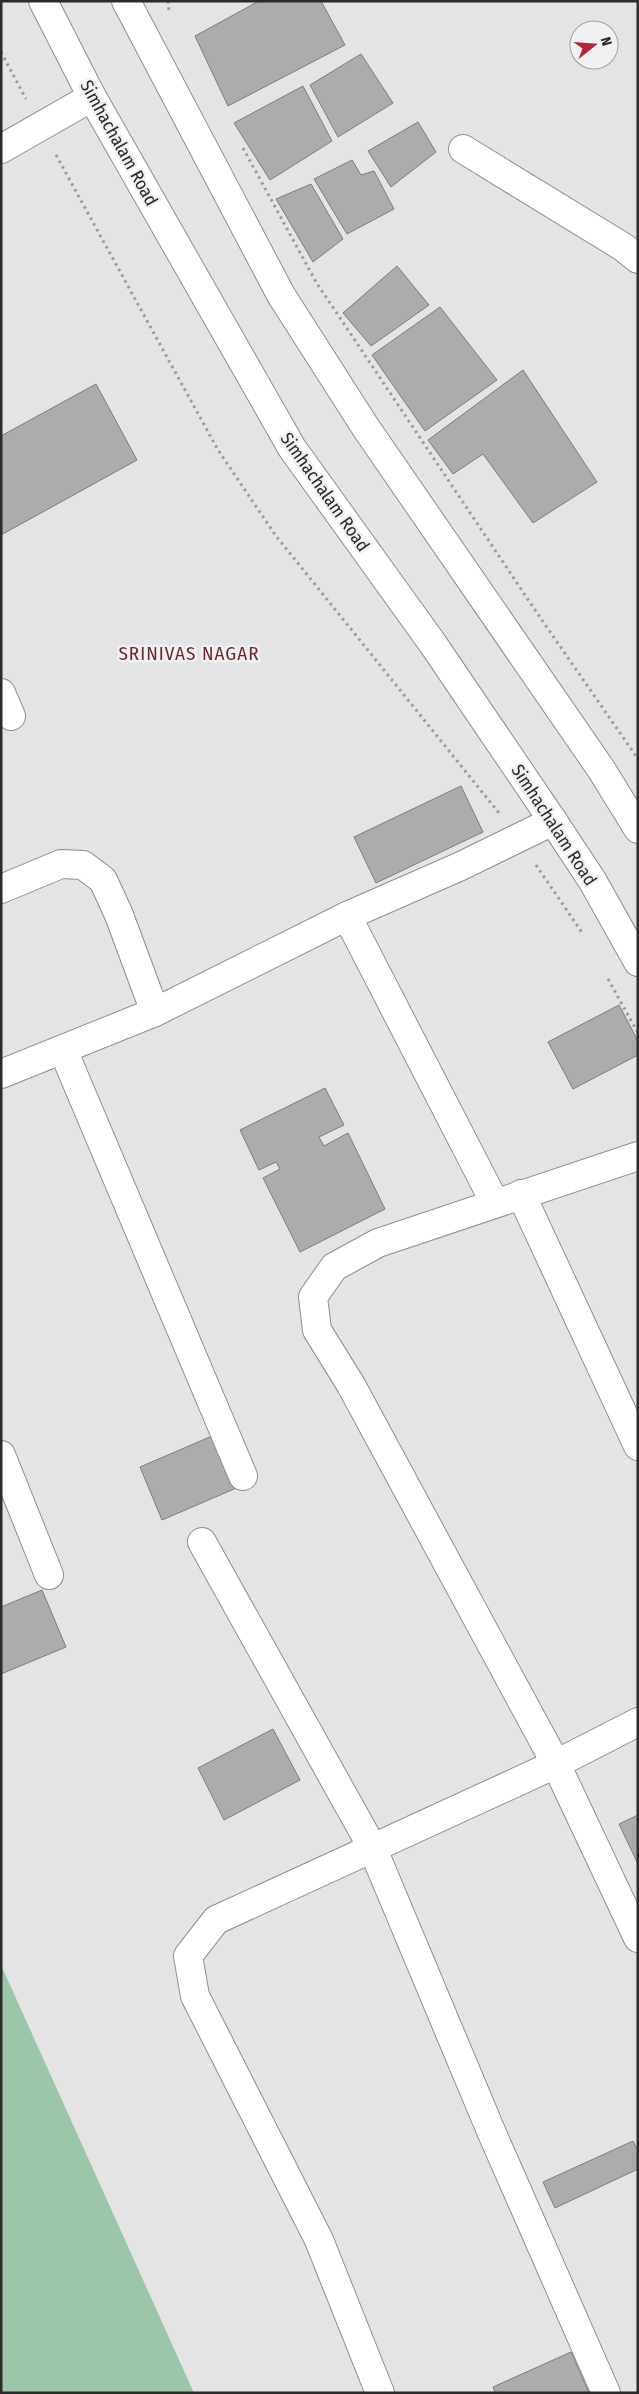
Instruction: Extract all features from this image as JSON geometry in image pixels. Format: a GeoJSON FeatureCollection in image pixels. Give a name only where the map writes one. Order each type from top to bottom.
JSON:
{"type":"FeatureCollection","features":[{"type":"Feature","properties":{"kind":"street","name":"Simhachalam Road"},"geometry":{"type":"LineString","coordinates":[[43,1],[92,97],[292,448],[433,644],[553,821],[592,880],[638,962]]}},
{"type":"Feature","properties":{"kind":"street"},"geometry":{"type":"LineString","coordinates":[[126,1],[281,295],[366,428],[591,754],[638,829]]}},
{"type":"Feature","properties":{"kind":"street"},"geometry":{"type":"LineString","coordinates":[[1,149],[92,97]]}},
{"type":"Feature","properties":{"kind":"street"},"geometry":{"type":"LineString","coordinates":[[463,149],[633,248]]}},
{"type":"Feature","properties":{"kind":"street"},"geometry":{"type":"LineString","coordinates":[[1,1074],[154,1012],[346,916],[553,821]]}},
{"type":"Feature","properties":{"kind":"street"},"geometry":{"type":"LineString","coordinates":[[1,889],[61,864],[83,865],[103,880],[119,915],[154,1012]]}},
{"type":"Feature","properties":{"kind":"street"},"geometry":{"type":"LineString","coordinates":[[346,916],[495,1203]]}},
{"type":"Feature","properties":{"kind":"street"},"geometry":{"type":"LineString","coordinates":[[63,1050],[244,1476]]}},
{"type":"Feature","properties":{"kind":"street"},"geometry":{"type":"LineString","coordinates":[[638,1156],[378,1243],[334,1267],[313,1297],[317,1330],[351,1385],[556,1764],[638,1938]]}},
{"type":"Feature","properties":{"kind":"street"},"geometry":{"type":"LineString","coordinates":[[521,1194],[638,1446]]}},
{"type":"Feature","properties":{"kind":"street"},"geometry":{"type":"LineString","coordinates":[[1,1455],[49,1575]]}},
{"type":"Feature","properties":{"kind":"street"},"geometry":{"type":"LineString","coordinates":[[202,1542],[372,1847],[491,2131],[606,2393]]}},
{"type":"Feature","properties":{"kind":"street"},"geometry":{"type":"LineString","coordinates":[[380,2393],[319,2240],[195,1996],[188,1956],[216,1920],[556,1764],[638,1722]]}},
{"type":"Feature","properties":{"kind":"path"},"geometry":{"type":"LineString","coordinates":[[168,1],[169,11],[173,19]]}},
{"type":"Feature","properties":{"kind":"path"},"geometry":{"type":"LineString","coordinates":[[1,52],[114,263],[229,465],[276,536],[517,838],[587,940]]}},
{"type":"Feature","properties":{"kind":"path"},"geometry":{"type":"LineString","coordinates":[[242,146],[316,282],[532,605],[638,759]]}},
{"type":"Feature","properties":{"kind":"path"},"geometry":{"type":"LineString","coordinates":[[605,974],[638,1034]]}},
{"type":"Feature","properties":{"kind":"green space"},"geometry":{"type":"Polygon","coordinates":[[[1,1965],[194,2393],[1,2393],[1,1965]]]}},
{"type":"Feature","properties":{"kind":"building"},"geometry":{"type":"Polygon","coordinates":[[[259,1],[321,1],[345,45],[228,106],[195,36],[259,1]]]}},
{"type":"Feature","properties":{"kind":"building"},"geometry":{"type":"Polygon","coordinates":[[[361,54],[393,103],[338,137],[310,85],[361,54]]]}},
{"type":"Feature","properties":{"kind":"building"},"geometry":{"type":"Polygon","coordinates":[[[303,86],[332,141],[270,180],[234,123],[303,86]]]}},
{"type":"Feature","properties":{"kind":"building"},"geometry":{"type":"Polygon","coordinates":[[[418,122],[436,152],[391,187],[368,151],[418,122]]]}},
{"type":"Feature","properties":{"kind":"building"},"geometry":{"type":"Polygon","coordinates":[[[352,160],[361,175],[374,171],[394,209],[347,234],[314,179],[352,160]]]}},
{"type":"Feature","properties":{"kind":"building"},"geometry":{"type":"Polygon","coordinates":[[[311,184],[343,239],[313,262],[276,199],[311,184]]]}},
{"type":"Feature","properties":{"kind":"building"},"geometry":{"type":"Polygon","coordinates":[[[397,266],[429,305],[371,346],[343,313],[397,266]]]}},
{"type":"Feature","properties":{"kind":"building"},"geometry":{"type":"Polygon","coordinates":[[[440,307],[497,380],[425,431],[372,355],[440,307]]]}},
{"type":"Feature","properties":{"kind":"building"},"geometry":{"type":"Polygon","coordinates":[[[523,370],[597,482],[533,523],[483,454],[453,474],[428,440],[523,370]]]}},
{"type":"Feature","properties":{"kind":"building"},"geometry":{"type":"Polygon","coordinates":[[[96,384],[137,460],[1,535],[1,436],[96,384]]]}},
{"type":"Feature","properties":{"kind":"building"},"geometry":{"type":"Polygon","coordinates":[[[461,786],[483,832],[376,883],[354,837],[461,786]]]}},
{"type":"Feature","properties":{"kind":"building"},"geometry":{"type":"Polygon","coordinates":[[[619,1005],[638,1041],[638,1055],[573,1089],[548,1042],[619,1005]]]}},
{"type":"Feature","properties":{"kind":"building"},"geometry":{"type":"Polygon","coordinates":[[[325,1088],[344,1125],[319,1137],[324,1146],[348,1133],[385,1209],[300,1252],[263,1178],[280,1169],[276,1162],[259,1170],[240,1130],[325,1088]]]}},
{"type":"Feature","properties":{"kind":"building"},"geometry":{"type":"Polygon","coordinates":[[[219,1433],[241,1486],[162,1520],[140,1467],[219,1433]]]}},
{"type":"Feature","properties":{"kind":"building"},"geometry":{"type":"Polygon","coordinates":[[[42,1590],[66,1647],[1,1674],[1,1607],[42,1590]]]}},
{"type":"Feature","properties":{"kind":"building"},"geometry":{"type":"Polygon","coordinates":[[[273,1729],[300,1780],[224,1820],[198,1768],[273,1729]]]}},
{"type":"Feature","properties":{"kind":"building"},"geometry":{"type":"Polygon","coordinates":[[[638,1815],[638,1864],[619,1824],[638,1815]]]}},
{"type":"Feature","properties":{"kind":"building"},"geometry":{"type":"Polygon","coordinates":[[[633,2141],[638,2151],[638,2169],[555,2208],[543,2182],[633,2141]]]}},
{"type":"Feature","properties":{"kind":"building"},"geometry":{"type":"Polygon","coordinates":[[[571,2352],[589,2393],[495,2393],[493,2387],[571,2352]]]}},
{"type":"Feature","properties":{"kind":"district","name":"SRINIVAS NAGAR"},"geometry":{"type":"Point","coordinates":[189,653]}}]}
